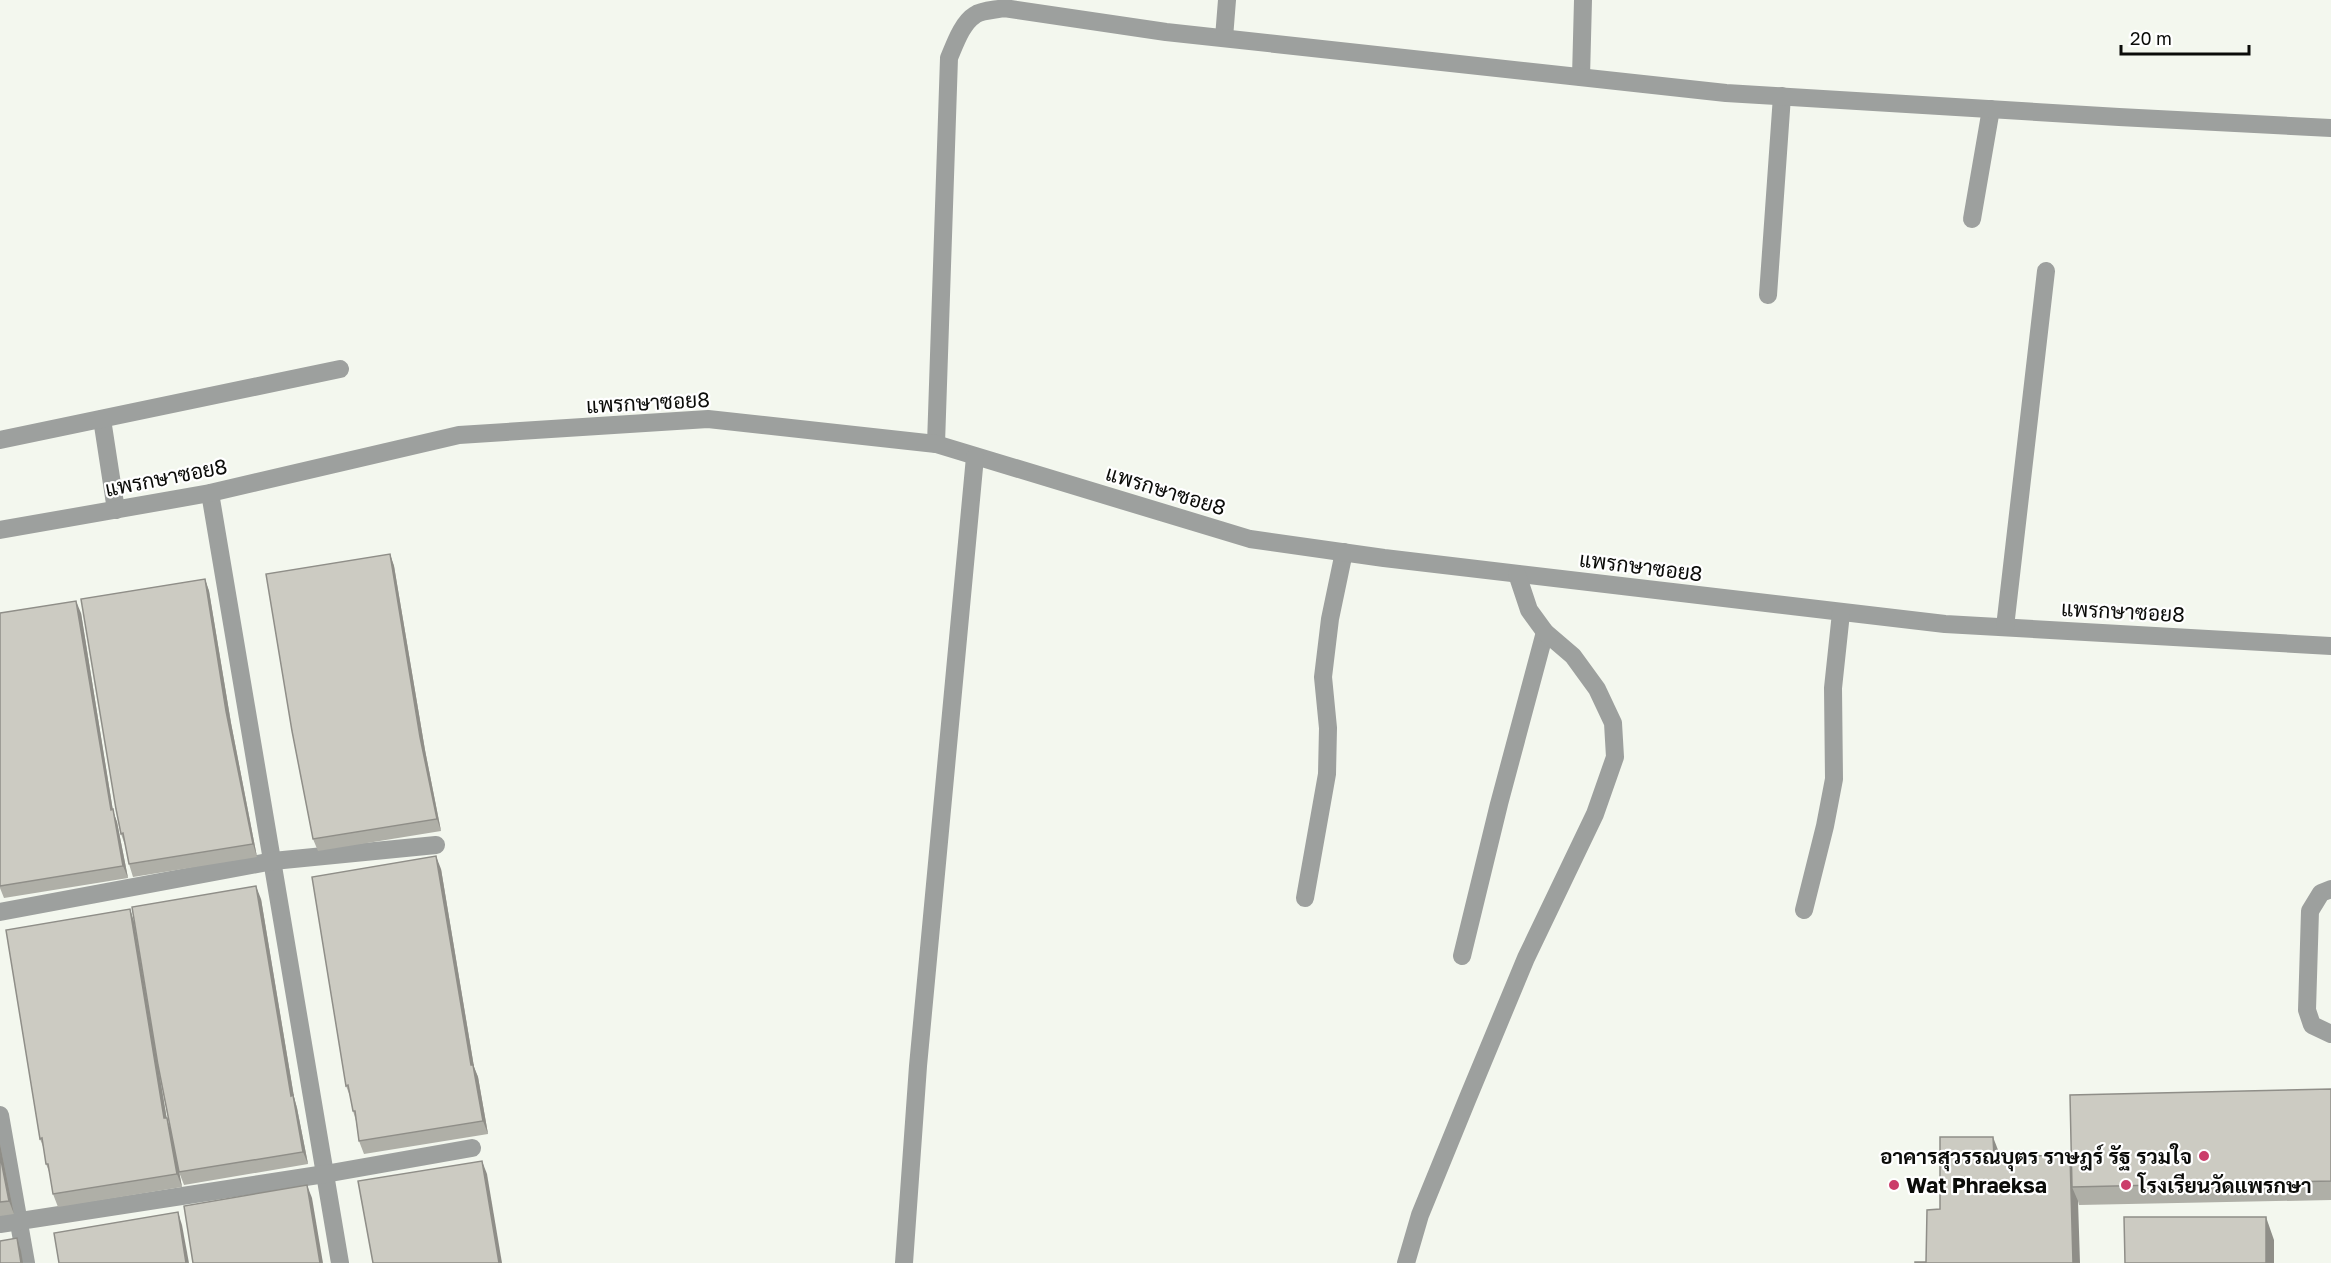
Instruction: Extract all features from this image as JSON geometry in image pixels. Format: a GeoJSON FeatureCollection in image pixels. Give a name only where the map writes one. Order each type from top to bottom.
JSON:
{"type":"FeatureCollection","features":[{"type":"Feature","properties":{"kind":"street"},"geometry":{"type":"LineString","coordinates":[[1224,38],[1227,0]]}},
{"type":"Feature","properties":{"kind":"street"},"geometry":{"type":"LineString","coordinates":[[1581,77],[1582,0]]}},
{"type":"Feature","properties":{"kind":"street"},"geometry":{"type":"LineString","coordinates":[[936,444],[950,58],[964,27],[975,15],[1004,4],[1224,38],[1726,93],[2331,128]]}},
{"type":"Feature","properties":{"kind":"street"},"geometry":{"type":"LineString","coordinates":[[1768,295],[1782,96]]}},
{"type":"Feature","properties":{"kind":"street"},"geometry":{"type":"LineString","coordinates":[[1972,219],[1991,109]]}},
{"type":"Feature","properties":{"kind":"street"},"geometry":{"type":"LineString","coordinates":[[2005,627],[2046,271]]}},
{"type":"Feature","properties":{"kind":"street"},"geometry":{"type":"LineString","coordinates":[[0,440],[340,369]]}},
{"type":"Feature","properties":{"kind":"street"},"geometry":{"type":"LineString","coordinates":[[102,419],[116,510]]}},
{"type":"Feature","properties":{"kind":"street","name":"แพรกษาซอย8"},"geometry":{"type":"LineString","coordinates":[[0,530],[210,493],[459,435],[708,419],[936,444],[1250,539],[1517,574],[1945,624],[2331,646]]}},
{"type":"Feature","properties":{"kind":"street"},"geometry":{"type":"LineString","coordinates":[[904,1263],[918,1066],[975,457]]}},
{"type":"Feature","properties":{"kind":"street"},"geometry":{"type":"LineString","coordinates":[[210,493],[340,1263]]}},
{"type":"Feature","properties":{"kind":"street"},"geometry":{"type":"LineString","coordinates":[[1305,898],[1326,774],[1328,728],[1323,677],[1330,619],[1344,552]]}},
{"type":"Feature","properties":{"kind":"street"},"geometry":{"type":"LineString","coordinates":[[1406,1263],[1420,1215],[1471,1089],[1526,958],[1595,814],[1615,757],[1613,723],[1598,689],[1573,656],[1545,632],[1529,610],[1517,574]]}},
{"type":"Feature","properties":{"kind":"street"},"geometry":{"type":"LineString","coordinates":[[1804,910],[1834,779],[1833,688],[1842,613]]}},
{"type":"Feature","properties":{"kind":"street"},"geometry":{"type":"LineString","coordinates":[[1462,956],[1499,804],[1545,632]]}},
{"type":"Feature","properties":{"kind":"street"},"geometry":{"type":"LineString","coordinates":[[0,912],[273,861],[436,845]]}},
{"type":"Feature","properties":{"kind":"street"},"geometry":{"type":"LineString","coordinates":[[2331,889],[2321,893],[2310,911],[2307,1010],[2312,1025],[2331,1034]]}},
{"type":"Feature","properties":{"kind":"street"},"geometry":{"type":"LineString","coordinates":[[0,1115],[26,1263]]}},
{"type":"Feature","properties":{"kind":"street"},"geometry":{"type":"LineString","coordinates":[[0,1224],[472,1148]]}},
{"type":"Feature","properties":{"kind":"building"},"geometry":{"type":"Polygon","coordinates":[[[390,554],[420,737],[437,819],[313,839],[292,731],[266,574],[390,554]]]}},
{"type":"Feature","properties":{"kind":"building"},"geometry":{"type":"Polygon","coordinates":[[[205,579],[226,711],[253,844],[129,864],[116,809],[81,599],[205,579]]]}},
{"type":"Feature","properties":{"kind":"building"},"geometry":{"type":"Polygon","coordinates":[[[76,601],[111,810],[113,809],[123,866],[0,886],[0,613],[76,601]]]}},
{"type":"Feature","properties":{"kind":"building"},"geometry":{"type":"Polygon","coordinates":[[[436,856],[471,1065],[473,1065],[483,1121],[359,1141],[355,1111],[353,1111],[348,1085],[346,1086],[312,877],[436,856]]]}},
{"type":"Feature","properties":{"kind":"building"},"geometry":{"type":"Polygon","coordinates":[[[256,886],[291,1096],[293,1095],[303,1152],[179,1172],[158,1065],[132,907],[256,886]]]}},
{"type":"Feature","properties":{"kind":"building"},"geometry":{"type":"Polygon","coordinates":[[[130,909],[164,1118],[167,1118],[177,1174],[53,1194],[42,1138],[40,1139],[6,930],[130,909]]]}},
{"type":"Feature","properties":{"kind":"building","name":"อาคารสุวรรณบุตร ราษฎร์ รัฐ รวมใจ"},"geometry":{"type":"Polygon","coordinates":[[[2331,1089],[2331,1181],[2072,1187],[2070,1095],[2331,1089]]]}},
{"type":"Feature","properties":{"kind":"building"},"geometry":{"type":"Polygon","coordinates":[[[1940,1137],[1993,1137],[1994,1157],[2070,1155],[2073,1263],[1915,1263],[1926,1262],[1927,1210],[1940,1209],[1940,1137]]]}},
{"type":"Feature","properties":{"kind":"building"},"geometry":{"type":"Polygon","coordinates":[[[0,1155],[9,1201],[0,1202],[0,1155]]]}},
{"type":"Feature","properties":{"kind":"building"},"geometry":{"type":"Polygon","coordinates":[[[482,1161],[499,1263],[373,1263],[358,1181],[482,1161]]]}},
{"type":"Feature","properties":{"kind":"building"},"geometry":{"type":"Polygon","coordinates":[[[307,1185],[320,1263],[193,1263],[184,1206],[307,1185]]]}},
{"type":"Feature","properties":{"kind":"building"},"geometry":{"type":"Polygon","coordinates":[[[178,1212],[186,1263],[59,1263],[54,1233],[178,1212]]]}},
{"type":"Feature","properties":{"kind":"building"},"geometry":{"type":"Polygon","coordinates":[[[2124,1217],[2266,1217],[2266,1263],[2125,1263],[2124,1217]]]}},
{"type":"Feature","properties":{"kind":"building"},"geometry":{"type":"Polygon","coordinates":[[[17,1238],[21,1263],[0,1263],[0,1241],[17,1238]]]}},
{"type":"Feature","properties":{"kind":"place","name":"อาคารสุวรรณบุตร ราษฎร์ รัฐ รวมใจ"},"geometry":{"type":"Point","coordinates":[2204,1156]}},
{"type":"Feature","properties":{"kind":"place","name":"Wat Phraeksa"},"geometry":{"type":"Point","coordinates":[1894,1185]}},
{"type":"Feature","properties":{"kind":"place","name":"โรงเรียนวัดแพรกษา"},"geometry":{"type":"Point","coordinates":[2126,1185]}}]}
